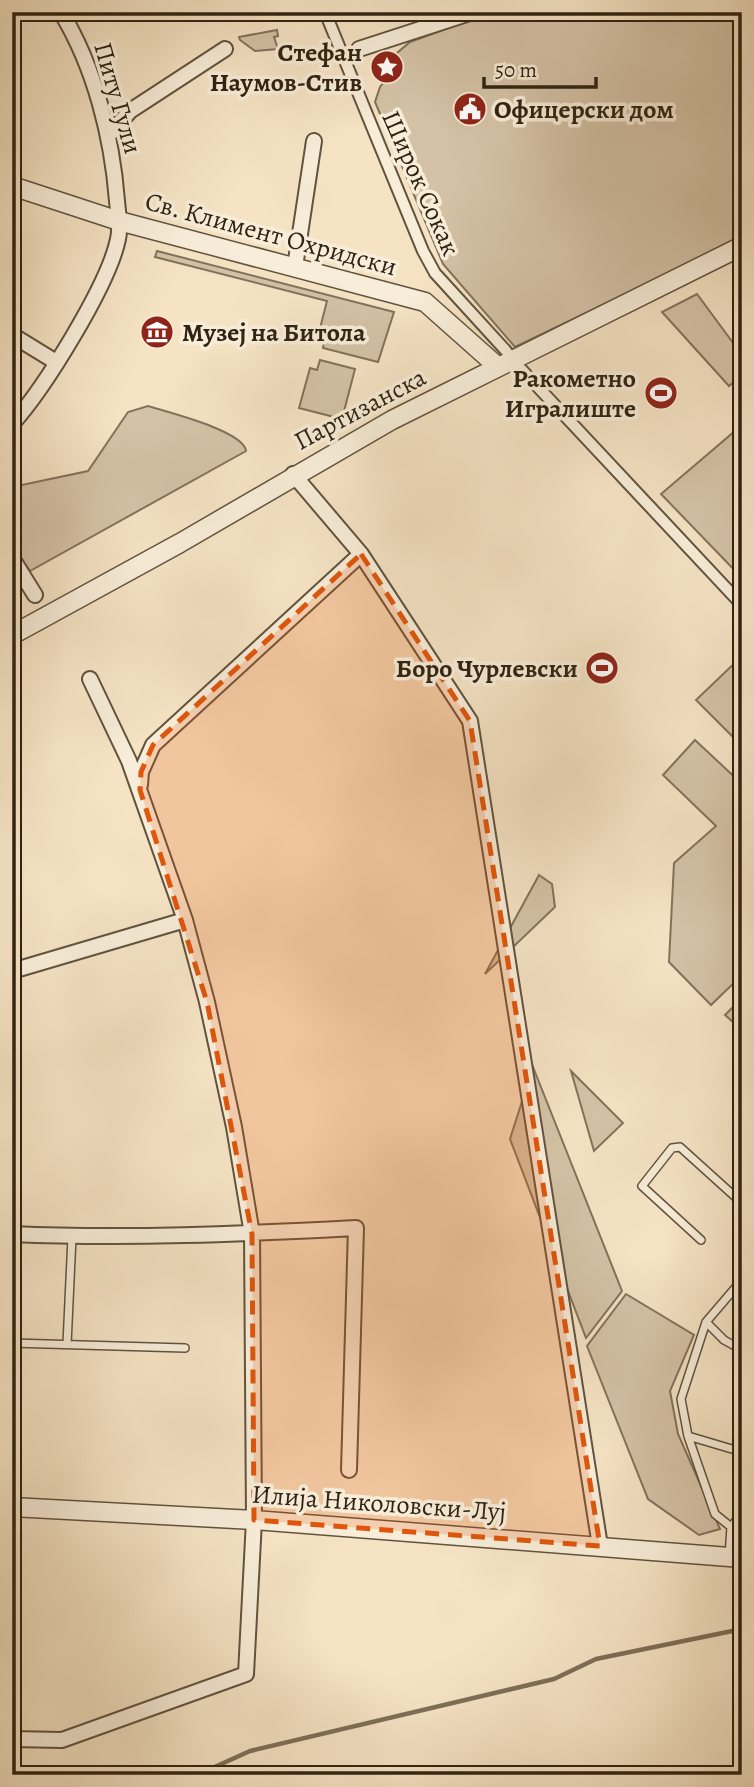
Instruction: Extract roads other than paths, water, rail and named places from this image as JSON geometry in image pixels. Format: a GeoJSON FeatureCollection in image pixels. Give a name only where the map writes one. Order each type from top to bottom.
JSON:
{"type":"FeatureCollection","features":[{"type":"Feature","properties":{"kind":"street","name":"Питу Гули"},"geometry":{"type":"LineString","coordinates":[[12,424],[27,407],[56,362],[107,268],[117,243],[119,221],[107,136],[83,55],[61,12]]}},
{"type":"Feature","properties":{"kind":"street","name":"Широк Сокак"},"geometry":{"type":"LineString","coordinates":[[325,12],[423,251],[435,273],[502,359]]}},
{"type":"Feature","properties":{"kind":"street"},"geometry":{"type":"LineString","coordinates":[[341,56],[473,12]]}},
{"type":"Feature","properties":{"kind":"street"},"geometry":{"type":"LineString","coordinates":[[107,136],[130,111],[151,95],[225,49]]}},
{"type":"Feature","properties":{"kind":"street"},"geometry":{"type":"LineString","coordinates":[[295,267],[314,141]]}},
{"type":"Feature","properties":{"kind":"street","name":"Св. Климент Охридски"},"geometry":{"type":"LineString","coordinates":[[12,186],[119,221],[425,302],[502,359]]}},
{"type":"Feature","properties":{"kind":"street","name":"Партизанска"},"geometry":{"type":"LineString","coordinates":[[12,635],[180,543],[293,474],[502,359],[742,246]]}},
{"type":"Feature","properties":{"kind":"street"},"geometry":{"type":"LineString","coordinates":[[12,335],[56,362]]}},
{"type":"Feature","properties":{"kind":"street"},"geometry":{"type":"LineString","coordinates":[[521,369],[742,605]]}},
{"type":"Feature","properties":{"kind":"street"},"geometry":{"type":"LineString","coordinates":[[293,474],[361,554],[470,721],[600,1546]]}},
{"type":"Feature","properties":{"kind":"street"},"geometry":{"type":"LineString","coordinates":[[140,790],[141,772],[153,746],[361,554]]}},
{"type":"Feature","properties":{"kind":"street"},"geometry":{"type":"LineString","coordinates":[[12,558],[35,595]]}},
{"type":"Feature","properties":{"kind":"street"},"geometry":{"type":"LineString","coordinates":[[12,1739],[61,1740],[246,1674],[254,1520],[252,1234],[231,1115],[185,919],[140,790],[90,679]]}},
{"type":"Feature","properties":{"kind":"street"},"geometry":{"type":"LineString","coordinates":[[12,971],[185,919]]}},
{"type":"Feature","properties":{"kind":"street"},"geometry":{"type":"LineString","coordinates":[[12,1234],[72,1237],[252,1234],[356,1228],[349,1470]]}},
{"type":"Feature","properties":{"kind":"street","name":"Илија Николовски-Луј"},"geometry":{"type":"LineString","coordinates":[[12,1507],[254,1520],[735,1557]]}},
{"type":"Feature","properties":{"kind":"lane"},"geometry":{"type":"LineString","coordinates":[[701,1240],[642,1186],[672,1148],[680,1147],[742,1203]]}},
{"type":"Feature","properties":{"kind":"lane"},"geometry":{"type":"LineString","coordinates":[[67,1344],[72,1237]]}},
{"type":"Feature","properties":{"kind":"lane"},"geometry":{"type":"LineString","coordinates":[[735,1557],[731,1527],[715,1514],[688,1436],[681,1399],[706,1322],[742,1280]]}},
{"type":"Feature","properties":{"kind":"lane"},"geometry":{"type":"LineString","coordinates":[[706,1322],[724,1340],[742,1350]]}},
{"type":"Feature","properties":{"kind":"lane"},"geometry":{"type":"LineString","coordinates":[[12,1343],[185,1348]]}},
{"type":"Feature","properties":{"kind":"lane"},"geometry":{"type":"LineString","coordinates":[[688,1436],[742,1452]]}},
{"type":"Feature","properties":{"kind":"lane"},"geometry":{"type":"LineString","coordinates":[[731,1527],[742,1513]]}},
{"type":"Feature","properties":{"kind":"waterway"},"geometry":{"type":"LineString","coordinates":[[197,1775],[250,1751],[554,1679],[596,1659],[742,1629]]}},
{"type":"Feature","properties":{"kind":"place","name":"Стефан Наумов-Стив"},"geometry":{"type":"Point","coordinates":[387,67]}},
{"type":"Feature","properties":{"kind":"place","name":"Офицерски дом"},"geometry":{"type":"Point","coordinates":[470,109]}},
{"type":"Feature","properties":{"kind":"place","name":"Музеј на Битола"},"geometry":{"type":"Point","coordinates":[157,332]}},
{"type":"Feature","properties":{"kind":"place","name":"Ракометно Игралиште"},"geometry":{"type":"Point","coordinates":[661,393]}},
{"type":"Feature","properties":{"kind":"place","name":"Боро Чурлевски"},"geometry":{"type":"Point","coordinates":[602,668]}}]}
